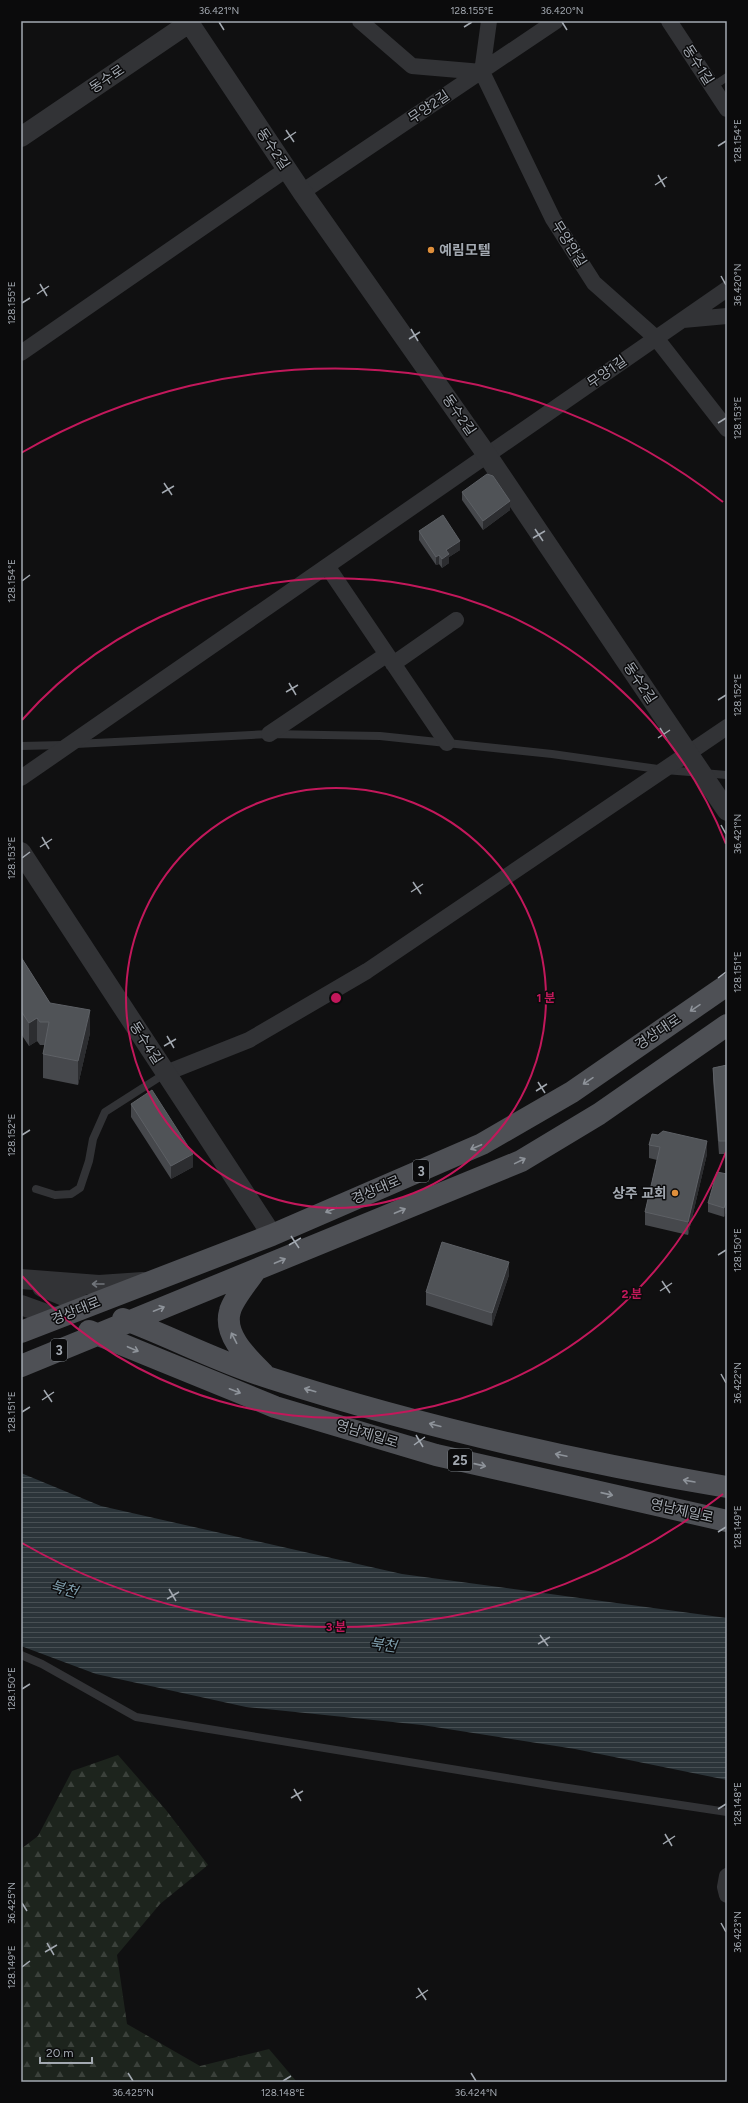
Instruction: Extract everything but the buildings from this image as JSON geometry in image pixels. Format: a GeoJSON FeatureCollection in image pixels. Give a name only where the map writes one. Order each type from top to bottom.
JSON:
{"type":"FeatureCollection","features":[{"type":"Feature","properties":{"kind":"main road","name":"경상대로"},"geometry":{"type":"LineString","coordinates":[[21,1332],[272,1235],[482,1144],[572,1092],[727,986]]}},
{"type":"Feature","properties":{"kind":"main road","name":"경상대로"},"geometry":{"type":"LineString","coordinates":[[21,1366],[97,1334],[255,1272],[521,1161],[599,1114],[664,1071],[727,1025]]}},
{"type":"Feature","properties":{"kind":"main road"},"geometry":{"type":"LineString","coordinates":[[255,1272],[230,1310],[228,1326],[236,1342],[268,1378]]}},
{"type":"Feature","properties":{"kind":"main road","name":"영남제일로"},"geometry":{"type":"LineString","coordinates":[[88,1306],[130,1321],[268,1378],[499,1442],[643,1473],[727,1487]]}},
{"type":"Feature","properties":{"kind":"main road","name":"영남제일로"},"geometry":{"type":"LineString","coordinates":[[57,1318],[199,1377],[275,1406],[436,1455],[727,1521]]}},
{"type":"Feature","properties":{"kind":"street"},"geometry":{"type":"LineString","coordinates":[[360,21],[412,66],[482,72],[489,21]]}},
{"type":"Feature","properties":{"kind":"street","name":"무양2길"},"geometry":{"type":"LineString","coordinates":[[302,192],[556,21]]}},
{"type":"Feature","properties":{"kind":"street","name":"동수1길"},"geometry":{"type":"LineString","coordinates":[[669,21],[727,110]]}},
{"type":"Feature","properties":{"kind":"street","name":"동수로"},"geometry":{"type":"LineString","coordinates":[[21,137],[190,22]]}},
{"type":"Feature","properties":{"kind":"street","name":"동수2길"},"geometry":{"type":"LineString","coordinates":[[190,22],[302,192],[487,455],[727,811]]}},
{"type":"Feature","properties":{"kind":"street","name":"무양안길"},"geometry":{"type":"LineString","coordinates":[[482,72],[553,219],[594,283],[656,338],[727,428]]}},
{"type":"Feature","properties":{"kind":"street"},"geometry":{"type":"LineString","coordinates":[[21,353],[287,169]]}},
{"type":"Feature","properties":{"kind":"street","name":"무양1길"},"geometry":{"type":"LineString","coordinates":[[21,778],[727,289]]}},
{"type":"Feature","properties":{"kind":"street"},"geometry":{"type":"LineString","coordinates":[[682,320],[727,316]]}},
{"type":"Feature","properties":{"kind":"street"},"geometry":{"type":"LineString","coordinates":[[327,566],[389,660],[447,743]]}},
{"type":"Feature","properties":{"kind":"street"},"geometry":{"type":"LineString","coordinates":[[269,734],[456,620]]}},
{"type":"Feature","properties":{"kind":"street"},"geometry":{"type":"LineString","coordinates":[[166,1073],[249,1040],[367,971],[727,727]]}},
{"type":"Feature","properties":{"kind":"street","name":"동수4길"},"geometry":{"type":"LineString","coordinates":[[21,852],[272,1235]]}},
{"type":"Feature","properties":{"kind":"street"},"geometry":{"type":"LineString","coordinates":[[21,1279],[99,1285],[151,1281]]}},
{"type":"Feature","properties":{"kind":"street","name":"영남제일로"},"geometry":{"type":"LineString","coordinates":[[21,1279],[88,1306]]}},
{"type":"Feature","properties":{"kind":"street","name":"영남제일로"},"geometry":{"type":"LineString","coordinates":[[21,1305],[57,1318]]}},
{"type":"Feature","properties":{"kind":"street"},"geometry":{"type":"LineString","coordinates":[[727,1876],[727,1895]]}},
{"type":"Feature","properties":{"kind":"lane"},"geometry":{"type":"LineString","coordinates":[[712,87],[727,77]]}},
{"type":"Feature","properties":{"kind":"lane"},"geometry":{"type":"LineString","coordinates":[[21,746],[269,734],[380,736],[552,754],[665,770],[727,775]]}},
{"type":"Feature","properties":{"kind":"lane"},"geometry":{"type":"LineString","coordinates":[[36,1189],[55,1195],[71,1194],[80,1188],[89,1161],[93,1139],[105,1112],[166,1073]]}},
{"type":"Feature","properties":{"kind":"lane"},"geometry":{"type":"LineString","coordinates":[[21,1655],[42,1664],[136,1717],[555,1786],[727,1812]]}},
{"type":"Feature","properties":{"kind":"green space"},"geometry":{"type":"Polygon","coordinates":[[[118,1755],[166,1810],[208,1865],[160,1904],[117,1955],[127,2024],[200,2066],[269,2049],[297,2082],[21,2082],[21,1849],[38,1836],[72,1771],[118,1755]]]}},
{"type":"Feature","properties":{"kind":"water","name":"북천"},"geometry":{"type":"Polygon","coordinates":[[[21,1473],[101,1506],[402,1574],[727,1618],[727,1780],[575,1749],[422,1725],[246,1707],[96,1674],[21,1646],[21,1473]]]}},
{"type":"Feature","properties":{"kind":"place","name":"예림모텔"},"geometry":{"type":"Point","coordinates":[431,250]}},
{"type":"Feature","properties":{"kind":"place","name":"상주 교회"},"geometry":{"type":"Point","coordinates":[675,1193]}}]}
